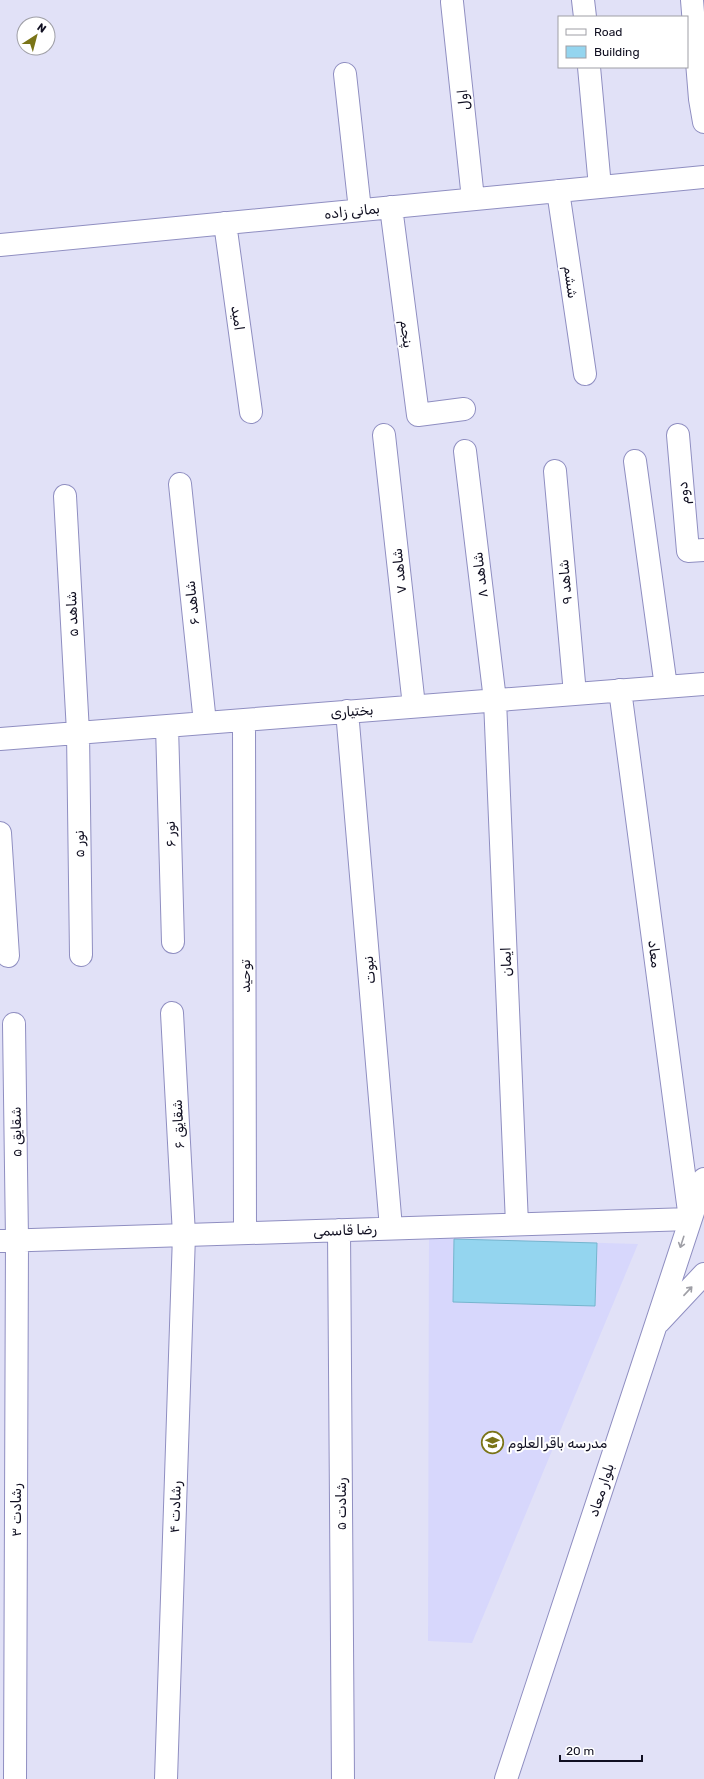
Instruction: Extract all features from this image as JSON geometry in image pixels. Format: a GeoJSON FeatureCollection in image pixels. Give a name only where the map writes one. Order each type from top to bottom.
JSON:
{"type":"FeatureCollection","features":[{"type":"Feature","properties":{"kind":"street"},"geometry":{"type":"LineString","coordinates":[[583,0],[585,16]]}},
{"type":"Feature","properties":{"kind":"street"},"geometry":{"type":"LineString","coordinates":[[692,0],[700,99],[704,122]]}},
{"type":"Feature","properties":{"kind":"street","name":"اول"},"geometry":{"type":"LineString","coordinates":[[452,2],[473,199]]}},
{"type":"Feature","properties":{"kind":"street"},"geometry":{"type":"LineString","coordinates":[[590,68],[600,187]]}},
{"type":"Feature","properties":{"kind":"street"},"geometry":{"type":"LineString","coordinates":[[346,74],[360,210]]}},
{"type":"Feature","properties":{"kind":"street","name":"بمانی زاده"},"geometry":{"type":"LineString","coordinates":[[0,245],[704,177]]}},
{"type":"Feature","properties":{"kind":"street","name":"ششم"},"geometry":{"type":"LineString","coordinates":[[558,191],[584,374]]}},
{"type":"Feature","properties":{"kind":"street","name":"پنجم"},"geometry":{"type":"LineString","coordinates":[[391,207],[418,415],[464,409]]}},
{"type":"Feature","properties":{"kind":"street","name":"امید"},"geometry":{"type":"LineString","coordinates":[[225,223],[251,412]]}},
{"type":"Feature","properties":{"kind":"street","name":"شاهد ۷"},"geometry":{"type":"LineString","coordinates":[[384,435],[414,706]]}},
{"type":"Feature","properties":{"kind":"street","name":"دوم"},"geometry":{"type":"LineString","coordinates":[[678,436],[696,550]]}},
{"type":"Feature","properties":{"kind":"street","name":"شاهد ۸"},"geometry":{"type":"LineString","coordinates":[[466,451],[495,700]]}},
{"type":"Feature","properties":{"kind":"street"},"geometry":{"type":"LineString","coordinates":[[635,461],[666,687]]}},
{"type":"Feature","properties":{"kind":"street","name":"شاهد ۹"},"geometry":{"type":"LineString","coordinates":[[555,471],[575,694]]}},
{"type":"Feature","properties":{"kind":"street","name":"شاهد ۶"},"geometry":{"type":"LineString","coordinates":[[180,484],[205,723]]}},
{"type":"Feature","properties":{"kind":"street","name":"شاهد ۵"},"geometry":{"type":"LineString","coordinates":[[65,496],[78,732]]}},
{"type":"Feature","properties":{"kind":"street","name":"بختیاری"},"geometry":{"type":"LineString","coordinates":[[0,739],[704,684]]}},
{"type":"Feature","properties":{"kind":"street","name":"معاد"},"geometry":{"type":"LineString","coordinates":[[620,690],[690,1219]]}},
{"type":"Feature","properties":{"kind":"street","name":"ایمان"},"geometry":{"type":"LineString","coordinates":[[495,700],[517,1224]]}},
{"type":"Feature","properties":{"kind":"street","name":"نبوت"},"geometry":{"type":"LineString","coordinates":[[347,712],[391,1228]]}},
{"type":"Feature","properties":{"kind":"street","name":"توحید"},"geometry":{"type":"LineString","coordinates":[[244,720],[245,1233]]}},
{"type":"Feature","properties":{"kind":"street","name":"نور ۶"},"geometry":{"type":"LineString","coordinates":[[167,726],[172,942]]}},
{"type":"Feature","properties":{"kind":"street","name":"نور ۵"},"geometry":{"type":"LineString","coordinates":[[78,732],[81,955]]}},
{"type":"Feature","properties":{"kind":"street"},"geometry":{"type":"LineString","coordinates":[[0,833],[8,956]]}},
{"type":"Feature","properties":{"kind":"street","name":"شقایق ۶"},"geometry":{"type":"LineString","coordinates":[[172,1014],[184,1235]]}},
{"type":"Feature","properties":{"kind":"street","name":"شقایق ۵"},"geometry":{"type":"LineString","coordinates":[[9,1240],[14,1024]]}},
{"type":"Feature","properties":{"kind":"street","name":"بلوار معاد"},"geometry":{"type":"LineString","coordinates":[[506,1779],[704,1179]]}},
{"type":"Feature","properties":{"kind":"street","name":"رضا قاسمی"},"geometry":{"type":"LineString","coordinates":[[9,1240],[690,1219]]}},
{"type":"Feature","properties":{"kind":"street","name":"رشادت ۵"},"geometry":{"type":"LineString","coordinates":[[339,1230],[343,1779]]}},
{"type":"Feature","properties":{"kind":"street","name":"رشادت ۴"},"geometry":{"type":"LineString","coordinates":[[166,1779],[184,1235]]}},
{"type":"Feature","properties":{"kind":"street","name":"رشادت ۳"},"geometry":{"type":"LineString","coordinates":[[9,1240],[15,1779]]}},
{"type":"Feature","properties":{"kind":"street"},"geometry":{"type":"LineString","coordinates":[[654,1328],[704,1274]]}},
{"type":"Feature","properties":{"kind":"shaded area","name":"مدرسه باقرالعلوم"},"geometry":{"type":"Polygon","coordinates":[[[429,1238],[638,1244],[472,1643],[428,1641],[429,1238]]]}},
{"type":"Feature","properties":{"kind":"building"},"geometry":{"type":"Polygon","coordinates":[[[454,1239],[597,1243],[595,1306],[453,1302],[454,1239]]]}},
{"type":"Feature","properties":{"kind":"place","name":"مدرسه باقرالعلوم"},"geometry":{"type":"Point","coordinates":[492,1443]}}]}
